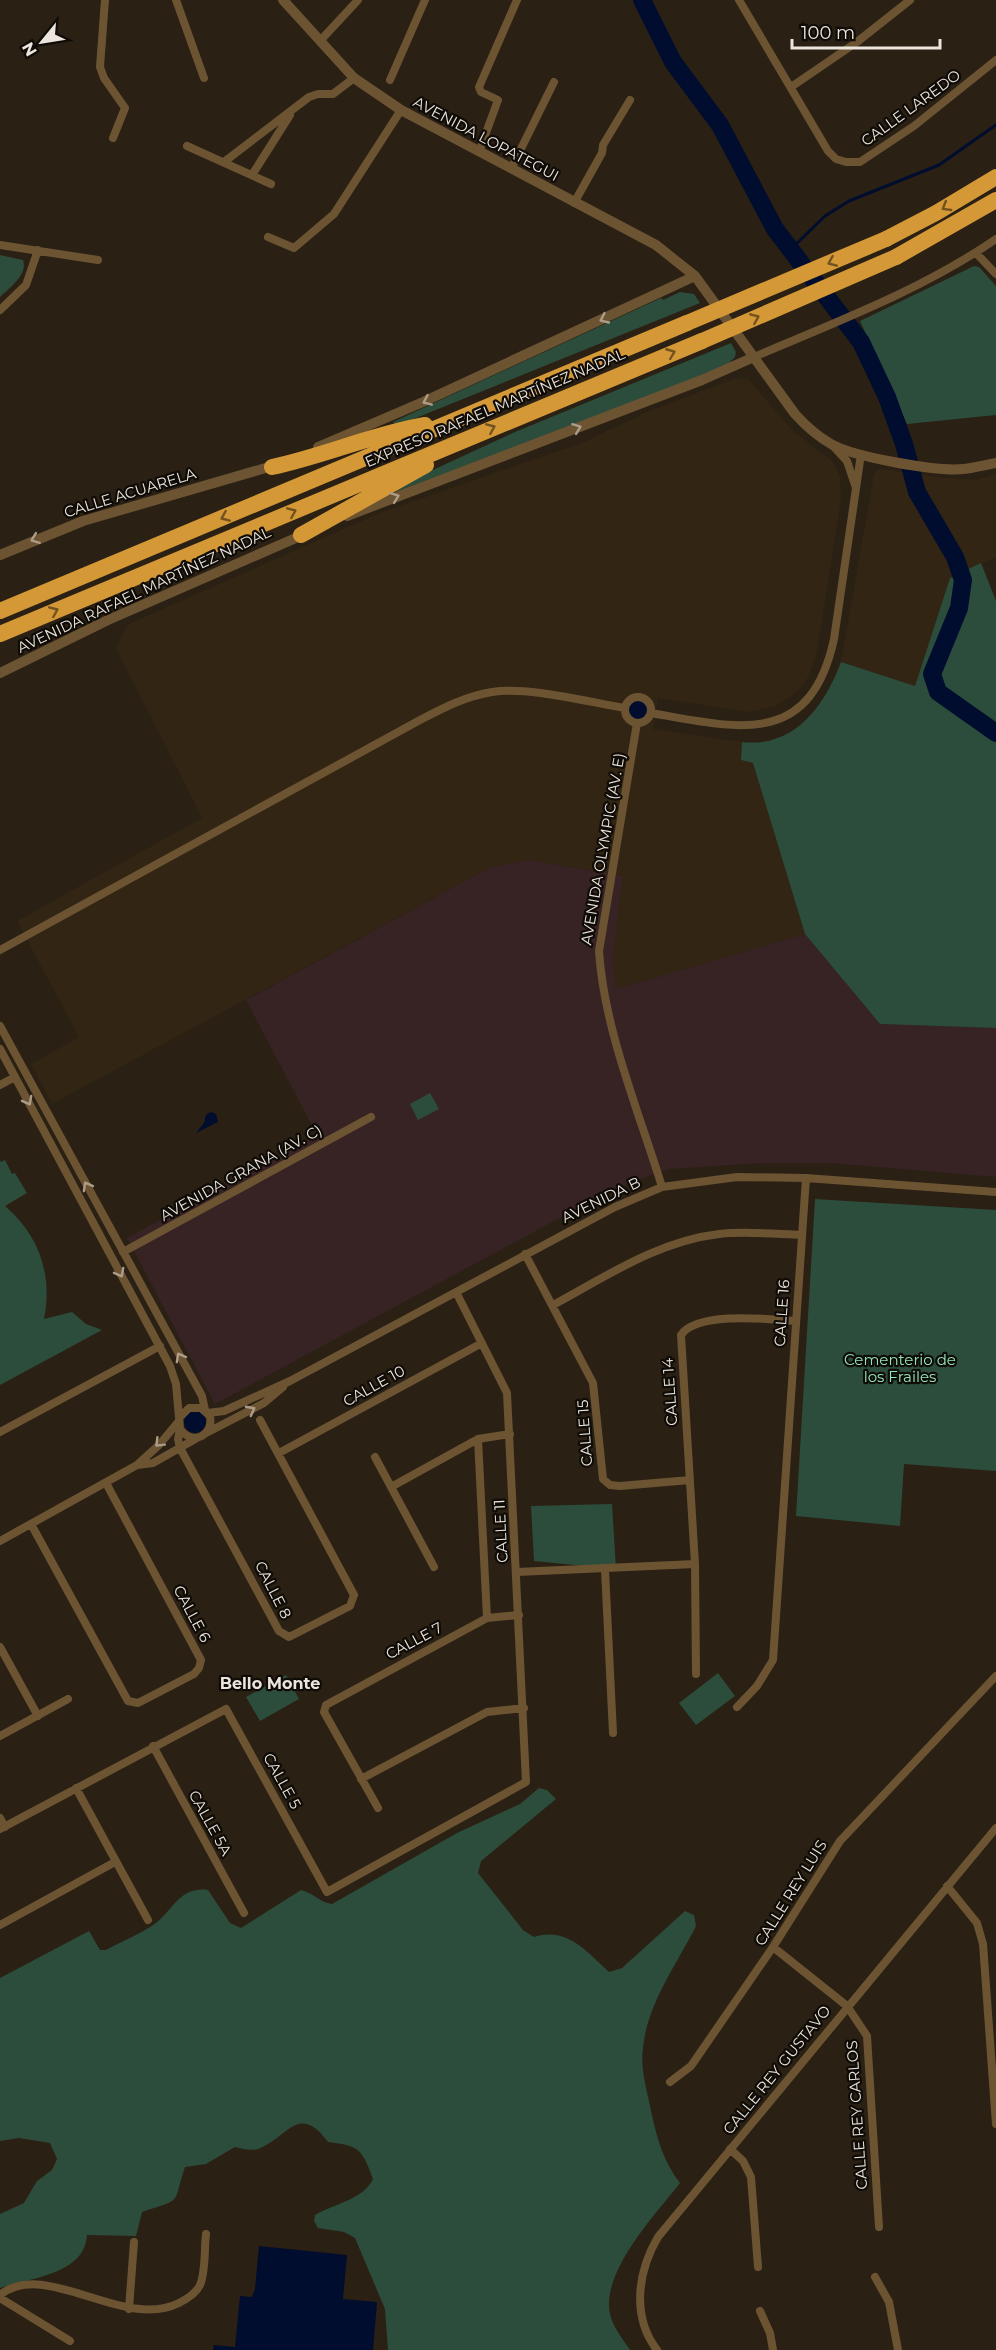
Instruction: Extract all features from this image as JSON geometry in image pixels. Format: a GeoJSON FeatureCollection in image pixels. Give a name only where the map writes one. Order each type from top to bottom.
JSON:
{"type":"FeatureCollection","features":[{"type":"Feature","properties":{"kind":"highway","name":"EXPRESO RAFAEL MARTÍNEZ NADAL"},"geometry":{"type":"LineString","coordinates":[[0,611],[886,239],[936,213],[996,177]]}},
{"type":"Feature","properties":{"kind":"highway","name":"EXPRESO RAFAEL MARTÍNEZ NADAL"},"geometry":{"type":"LineString","coordinates":[[0,634],[702,341],[896,257],[996,200]]}},
{"type":"Feature","properties":{"kind":"highway"},"geometry":{"type":"LineString","coordinates":[[272,467],[311,459],[407,428],[453,421]]}},
{"type":"Feature","properties":{"kind":"highway"},"geometry":{"type":"LineString","coordinates":[[302,535],[420,470],[460,441]]}},
{"type":"Feature","properties":{"kind":"street"},"geometry":{"type":"LineString","coordinates":[[105,0],[100,67],[104,78],[125,108],[113,138]]}},
{"type":"Feature","properties":{"kind":"street"},"geometry":{"type":"LineString","coordinates":[[176,0],[204,78]]}},
{"type":"Feature","properties":{"kind":"street","name":"AVENIDA LOPATEGUI"},"geometry":{"type":"LineString","coordinates":[[283,0],[354,78],[401,110],[656,245],[695,276],[799,418],[832,445]]}},
{"type":"Feature","properties":{"kind":"street"},"geometry":{"type":"LineString","coordinates":[[320,40],[358,0]]}},
{"type":"Feature","properties":{"kind":"street"},"geometry":{"type":"LineString","coordinates":[[390,80],[425,0]]}},
{"type":"Feature","properties":{"kind":"street"},"geometry":{"type":"LineString","coordinates":[[479,152],[498,100],[481,92],[479,87],[485,68],[517,0]]}},
{"type":"Feature","properties":{"kind":"street"},"geometry":{"type":"LineString","coordinates":[[742,1],[791,87],[857,42],[910,0]]}},
{"type":"Feature","properties":{"kind":"street","name":"CALLE LAREDO"},"geometry":{"type":"LineString","coordinates":[[791,87],[828,151],[836,159],[860,162],[914,126],[996,60]]}},
{"type":"Feature","properties":{"kind":"street"},"geometry":{"type":"LineString","coordinates":[[224,162],[309,97],[339,91],[354,78]]}},
{"type":"Feature","properties":{"kind":"street"},"geometry":{"type":"LineString","coordinates":[[511,169],[554,82]]}},
{"type":"Feature","properties":{"kind":"street"},"geometry":{"type":"LineString","coordinates":[[574,203],[602,153],[603,145],[630,99]]}},
{"type":"Feature","properties":{"kind":"street"},"geometry":{"type":"LineString","coordinates":[[252,175],[294,109]]}},
{"type":"Feature","properties":{"kind":"street"},"geometry":{"type":"LineString","coordinates":[[268,237],[294,248],[334,214],[401,110]]}},
{"type":"Feature","properties":{"kind":"street"},"geometry":{"type":"LineString","coordinates":[[187,146],[271,184]]}},
{"type":"Feature","properties":{"kind":"street"},"geometry":{"type":"LineString","coordinates":[[754,357],[866,310],[976,253],[996,239]]}},
{"type":"Feature","properties":{"kind":"street"},"geometry":{"type":"LineString","coordinates":[[0,245],[98,260]]}},
{"type":"Feature","properties":{"kind":"street"},"geometry":{"type":"LineString","coordinates":[[0,310],[26,285],[38,250]]}},
{"type":"Feature","properties":{"kind":"street"},"geometry":{"type":"LineString","coordinates":[[976,253],[996,274]]}},
{"type":"Feature","properties":{"kind":"street","name":"CALLE ACUARELA"},"geometry":{"type":"LineString","coordinates":[[0,555],[83,521],[272,467],[423,402],[695,276]]}},
{"type":"Feature","properties":{"kind":"street","name":"AVENIDA RAFAEL MARTÍNEZ NADAL"},"geometry":{"type":"LineString","coordinates":[[0,673],[108,620],[302,535],[702,380],[754,357]]}},
{"type":"Feature","properties":{"kind":"street"},"geometry":{"type":"LineString","coordinates":[[832,445],[861,454],[930,467],[962,470],[996,463]]}},
{"type":"Feature","properties":{"kind":"street"},"geometry":{"type":"LineString","coordinates":[[832,445],[848,461],[856,488]]}},
{"type":"Feature","properties":{"kind":"street"},"geometry":{"type":"LineString","coordinates":[[651,713],[731,725],[764,724],[795,711],[811,695],[825,669],[834,639],[861,454]]}},
{"type":"Feature","properties":{"kind":"street"},"geometry":{"type":"LineString","coordinates":[[0,950],[420,720],[464,699],[495,691],[523,692],[625,708]]}},
{"type":"Feature","properties":{"kind":"street"},"geometry":{"type":"LineString","coordinates":[[641,697],[650,705],[651,713],[647,720],[637,723],[628,719],[625,708],[629,700],[641,697]]}},
{"type":"Feature","properties":{"kind":"street","name":"AVENIDA OLYMPIC (AV. E)"},"geometry":{"type":"LineString","coordinates":[[637,723],[599,951],[601,980],[662,1187]]}},
{"type":"Feature","properties":{"kind":"street"},"geometry":{"type":"LineString","coordinates":[[0,1026],[202,1396],[211,1420],[208,1432],[153,1463],[137,1465]]}},
{"type":"Feature","properties":{"kind":"street","name":"CALLE 8"},"geometry":{"type":"LineString","coordinates":[[0,1049],[173,1373],[180,1422],[178,1439],[180,1448],[279,1631],[289,1637],[350,1606],[354,1595],[260,1420]]}},
{"type":"Feature","properties":{"kind":"street"},"geometry":{"type":"LineString","coordinates":[[0,1085],[15,1077]]}},
{"type":"Feature","properties":{"kind":"street","name":"AVENIDA GRANA (AV. C)"},"geometry":{"type":"LineString","coordinates":[[123,1252],[371,1117]]}},
{"type":"Feature","properties":{"kind":"street","name":"AVENIDA B"},"geometry":{"type":"LineString","coordinates":[[206,1411],[224,1411],[290,1381],[615,1207],[662,1187],[737,1177],[806,1178],[996,1192]]}},
{"type":"Feature","properties":{"kind":"street","name":"CALLE 16"},"geometry":{"type":"LineString","coordinates":[[737,1707],[757,1686],[773,1660],[806,1178]]}},
{"type":"Feature","properties":{"kind":"street"},"geometry":{"type":"LineString","coordinates":[[553,1305],[643,1257],[686,1241],[718,1234],[802,1235]]}},
{"type":"Feature","properties":{"kind":"street","name":"CALLE 15"},"geometry":{"type":"LineString","coordinates":[[525,1254],[596,1391],[603,1479],[610,1485],[620,1486],[690,1480]]}},
{"type":"Feature","properties":{"kind":"street","name":"CALLE 11"},"geometry":{"type":"LineString","coordinates":[[456,1292],[507,1393],[526,1782]]}},
{"type":"Feature","properties":{"kind":"street","name":"CALLE 14"},"geometry":{"type":"LineString","coordinates":[[696,1674],[695,1564],[681,1335],[683,1331],[711,1321],[730,1318],[795,1321]]}},
{"type":"Feature","properties":{"kind":"street","name":"CALLE 10"},"geometry":{"type":"LineString","coordinates":[[279,1453],[482,1342]]}},
{"type":"Feature","properties":{"kind":"street"},"geometry":{"type":"LineString","coordinates":[[0,1432],[160,1346]]}},
{"type":"Feature","properties":{"kind":"street","name":"AVENIDA B"},"geometry":{"type":"LineString","coordinates":[[208,1432],[264,1403],[290,1381]]}},
{"type":"Feature","properties":{"kind":"street"},"geometry":{"type":"LineString","coordinates":[[0,1541],[137,1465],[180,1422],[189,1408],[206,1411]]}},
{"type":"Feature","properties":{"kind":"street"},"geometry":{"type":"LineString","coordinates":[[180,1422],[186,1435],[198,1438]]}},
{"type":"Feature","properties":{"kind":"street"},"geometry":{"type":"LineString","coordinates":[[391,1487],[478,1439],[510,1434]]}},
{"type":"Feature","properties":{"kind":"street"},"geometry":{"type":"LineString","coordinates":[[478,1439],[486,1618]]}},
{"type":"Feature","properties":{"kind":"street"},"geometry":{"type":"LineString","coordinates":[[375,1457],[434,1567]]}},
{"type":"Feature","properties":{"kind":"street","name":"CALLE 6"},"geometry":{"type":"LineString","coordinates":[[31,1524],[128,1701],[138,1703],[194,1674],[201,1660],[106,1483]]}},
{"type":"Feature","properties":{"kind":"street"},"geometry":{"type":"LineString","coordinates":[[517,1572],[605,1570],[695,1564]]}},
{"type":"Feature","properties":{"kind":"street"},"geometry":{"type":"LineString","coordinates":[[605,1570],[613,1733]]}},
{"type":"Feature","properties":{"kind":"street","name":"CALLE 7"},"geometry":{"type":"LineString","coordinates":[[362,1779],[324,1712],[326,1705],[486,1618],[519,1615]]}},
{"type":"Feature","properties":{"kind":"street"},"geometry":{"type":"LineString","coordinates":[[0,1647],[38,1716]]}},
{"type":"Feature","properties":{"kind":"street","name":"CALLE REY LUIS"},"geometry":{"type":"LineString","coordinates":[[670,2082],[692,2066],[773,1947],[840,1841],[996,1676]]}},
{"type":"Feature","properties":{"kind":"street"},"geometry":{"type":"LineString","coordinates":[[0,1736],[68,1699]]}},
{"type":"Feature","properties":{"kind":"street","name":"CALLE 5"},"geometry":{"type":"LineString","coordinates":[[2,1825],[226,1708],[327,1892],[526,1782]]}},
{"type":"Feature","properties":{"kind":"street"},"geometry":{"type":"LineString","coordinates":[[378,1808],[362,1779],[487,1712],[524,1708]]}},
{"type":"Feature","properties":{"kind":"street","name":"CALLE 5A"},"geometry":{"type":"LineString","coordinates":[[153,1746],[244,1913]]}},
{"type":"Feature","properties":{"kind":"street"},"geometry":{"type":"LineString","coordinates":[[76,1788],[148,1920]]}},
{"type":"Feature","properties":{"kind":"street","name":"CALLE REY GUSTAVO"},"geometry":{"type":"LineString","coordinates":[[657,2350],[642,2315],[639,2294],[645,2264],[658,2237],[996,1828]]}},
{"type":"Feature","properties":{"kind":"street"},"geometry":{"type":"LineString","coordinates":[[0,1925],[115,1862]]}},
{"type":"Feature","properties":{"kind":"street"},"geometry":{"type":"LineString","coordinates":[[947,1886],[977,1923],[983,1944],[996,2124]]}},
{"type":"Feature","properties":{"kind":"street","name":"CALLE REY CARLOS"},"geometry":{"type":"LineString","coordinates":[[773,1947],[847,2006],[863,2027],[868,2044],[879,2227]]}},
{"type":"Feature","properties":{"kind":"street"},"geometry":{"type":"LineString","coordinates":[[730,2149],[743,2161],[751,2177],[758,2267]]}},
{"type":"Feature","properties":{"kind":"street"},"geometry":{"type":"LineString","coordinates":[[70,2341],[0,2296],[8,2289],[16,2287],[47,2286],[129,2309],[166,2309],[195,2292],[200,2284],[206,2234]]}},
{"type":"Feature","properties":{"kind":"street"},"geometry":{"type":"LineString","coordinates":[[129,2309],[134,2242]]}},
{"type":"Feature","properties":{"kind":"street"},"geometry":{"type":"LineString","coordinates":[[875,2277],[889,2302],[898,2350]]}},
{"type":"Feature","properties":{"kind":"street"},"geometry":{"type":"LineString","coordinates":[[760,2311],[770,2333],[773,2350]]}},
{"type":"Feature","properties":{"kind":"shaded area"},"geometry":{"type":"Polygon","coordinates":[[[736,378],[748,379],[793,431],[832,461],[840,476],[841,500],[817,652],[809,676],[798,691],[776,706],[748,712],[658,698],[653,729],[742,742],[741,760],[753,763],[805,934],[616,989],[613,957],[623,876],[528,860],[491,867],[52,1104],[31,1064],[79,1037],[17,921],[202,818],[116,648],[125,629],[131,623],[382,512],[582,443],[647,412],[736,378]]]}},
{"type":"Feature","properties":{"kind":"shaded area"},"geometry":{"type":"Polygon","coordinates":[[[881,469],[976,480],[996,474],[996,557],[950,578],[915,686],[841,662],[874,474],[881,469]]]}},
{"type":"Feature","properties":{"kind":"shaded area"},"geometry":{"type":"Polygon","coordinates":[[[528,860],[623,876],[613,957],[616,989],[805,934],[880,1024],[996,1028],[996,1177],[831,1163],[763,1163],[669,1169],[629,1183],[556,1220],[215,1404],[127,1238],[317,1135],[246,1000],[491,867],[528,860]]]}},
{"type":"Feature","properties":{"kind":"green space"},"geometry":{"type":"Polygon","coordinates":[[[0,255],[23,260],[24,265],[21,276],[0,297],[0,255]]]}},
{"type":"Feature","properties":{"kind":"green space"},"geometry":{"type":"Polygon","coordinates":[[[974,266],[979,267],[996,286],[996,415],[907,424],[860,321],[974,266]]]}},
{"type":"Feature","properties":{"kind":"green space"},"geometry":{"type":"Polygon","coordinates":[[[680,292],[694,294],[700,303],[396,426],[393,422],[661,298],[663,300],[680,292]]]}},
{"type":"Feature","properties":{"kind":"green space"},"geometry":{"type":"Polygon","coordinates":[[[731,343],[736,352],[735,357],[723,369],[396,492],[394,488],[515,432],[731,343]]]}},
{"type":"Feature","properties":{"kind":"green space"},"geometry":{"type":"Polygon","coordinates":[[[981,563],[996,601],[996,1028],[880,1024],[805,934],[753,763],[741,760],[742,742],[760,742],[777,738],[792,731],[805,721],[826,694],[841,662],[915,686],[950,578],[981,563]]]}},
{"type":"Feature","properties":{"kind":"green space"},"geometry":{"type":"Polygon","coordinates":[[[430,1093],[439,1109],[418,1120],[410,1104],[430,1093]]]}},
{"type":"Feature","properties":{"kind":"green space"},"geometry":{"type":"Polygon","coordinates":[[[0,1160],[1,1162],[5,1160],[12,1174],[15,1173],[27,1193],[5,1206],[27,1230],[41,1257],[46,1287],[44,1319],[72,1312],[86,1324],[102,1330],[0,1385],[0,1160]]]}},
{"type":"Feature","properties":{"kind":"green space","name":"Cementerio de los Frailes"},"geometry":{"type":"Polygon","coordinates":[[[815,1199],[996,1210],[996,1471],[904,1464],[900,1526],[796,1516],[815,1199]]]}},
{"type":"Feature","properties":{"kind":"green space"},"geometry":{"type":"Polygon","coordinates":[[[612,1504],[616,1569],[534,1561],[531,1506],[612,1504]]]}},
{"type":"Feature","properties":{"kind":"green space"},"geometry":{"type":"Polygon","coordinates":[[[718,1673],[735,1696],[696,1725],[679,1703],[718,1673]]]}},
{"type":"Feature","properties":{"kind":"green space"},"geometry":{"type":"Polygon","coordinates":[[[286,1675],[299,1699],[260,1721],[246,1697],[286,1675]]]}},
{"type":"Feature","properties":{"kind":"green space"},"geometry":{"type":"Polygon","coordinates":[[[539,1788],[547,1790],[556,1799],[481,1861],[478,1873],[523,1930],[534,1937],[556,1935],[575,1942],[609,1972],[622,1968],[685,1911],[694,1915],[696,1926],[650,2016],[643,2048],[643,2072],[656,2131],[665,2158],[680,2183],[633,2244],[614,2280],[609,2297],[611,2319],[630,2350],[388,2350],[385,2309],[355,2238],[344,2232],[318,2228],[314,2221],[315,2215],[363,2192],[373,2179],[358,2151],[347,2145],[328,2142],[318,2130],[301,2124],[293,2126],[258,2149],[235,2147],[206,2164],[185,2167],[177,2195],[165,2205],[142,2212],[136,2236],[87,2235],[84,2248],[66,2267],[0,2288],[0,2214],[24,2203],[37,2181],[52,2170],[57,2159],[50,2143],[19,2138],[0,2141],[0,1978],[89,1931],[100,1950],[106,1950],[150,1927],[184,1895],[198,1890],[208,1890],[230,1923],[241,1928],[301,1890],[332,1904],[457,1833],[520,1804],[539,1788]]]}},
{"type":"Feature","properties":{"kind":"water"},"geometry":{"type":"Polygon","coordinates":[[[638,700],[645,703],[648,710],[645,717],[638,720],[631,717],[628,710],[631,703],[638,700]]]}},
{"type":"Feature","properties":{"kind":"water"},"geometry":{"type":"Polygon","coordinates":[[[211,1112],[216,1114],[218,1122],[196,1133],[204,1123],[206,1115],[211,1112]]]}},
{"type":"Feature","properties":{"kind":"water"},"geometry":{"type":"Polygon","coordinates":[[[195,1411],[203,1414],[206,1422],[203,1430],[195,1433],[187,1430],[184,1422],[187,1414],[195,1411]]]}},
{"type":"Feature","properties":{"kind":"water"},"geometry":{"type":"Polygon","coordinates":[[[259,2246],[347,2255],[343,2299],[377,2302],[373,2350],[213,2350],[214,2345],[235,2347],[240,2296],[252,2297],[255,2289],[259,2246]]]}},
{"type":"Feature","properties":{"kind":"waterway"},"geometry":{"type":"LineString","coordinates":[[642,0],[673,62],[720,125],[775,229],[861,342],[887,397],[904,444],[917,492],[955,557],[963,580],[959,608],[932,674],[938,692],[996,733]]}},
{"type":"Feature","properties":{"kind":"waterway"},"geometry":{"type":"LineString","coordinates":[[791,249],[825,216],[849,201],[939,165],[996,125]]}},
{"type":"Feature","properties":{"kind":"district","name":"Bello Monte"},"geometry":{"type":"Point","coordinates":[270,1683]}}]}
